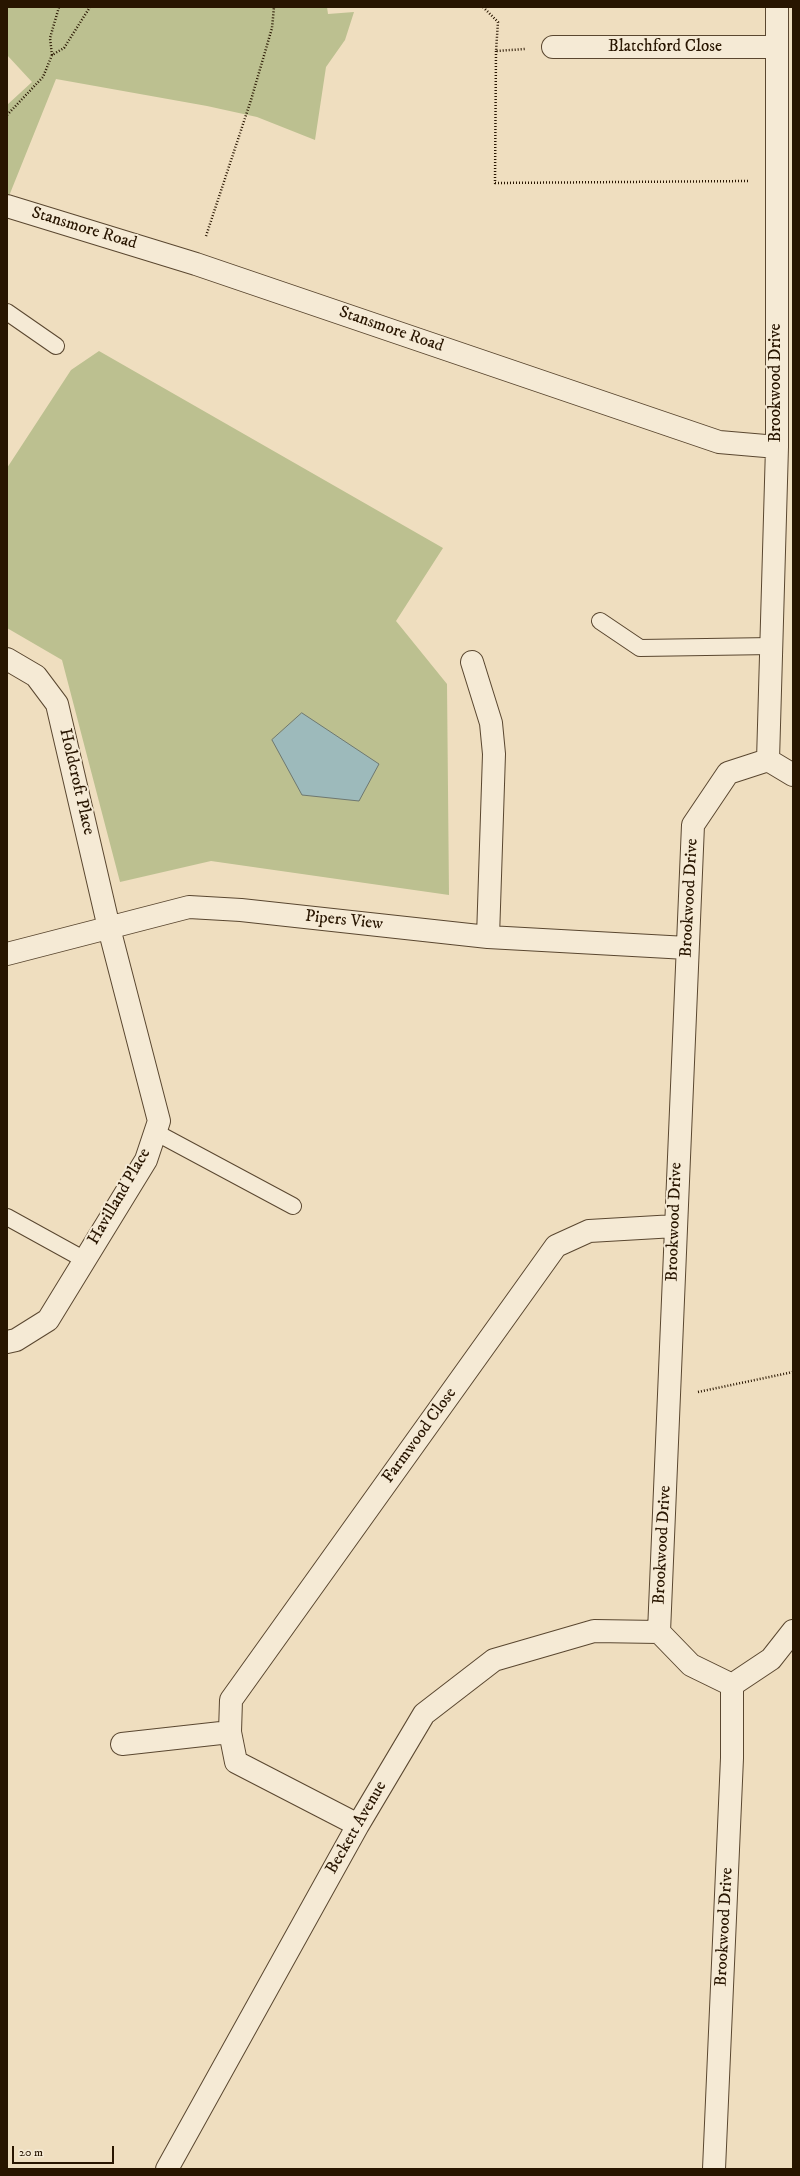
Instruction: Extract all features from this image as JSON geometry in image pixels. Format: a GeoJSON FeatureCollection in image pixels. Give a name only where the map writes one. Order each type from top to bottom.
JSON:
{"type":"FeatureCollection","features":[{"type":"Feature","properties":{"kind":"street","name":"Brookwood Drive"},"geometry":{"type":"LineString","coordinates":[[659,1632],[693,825],[728,773],[768,760],[777,447],[784,344],[776,181],[777,7]]}},
{"type":"Feature","properties":{"kind":"street","name":"Blatchford Close"},"geometry":{"type":"LineString","coordinates":[[553,47],[776,47]]}},
{"type":"Feature","properties":{"kind":"street","name":"Stansmore Road"},"geometry":{"type":"LineString","coordinates":[[7,206],[196,264],[720,442],[777,447]]}},
{"type":"Feature","properties":{"kind":"street","name":"Holdcroft Place"},"geometry":{"type":"LineString","coordinates":[[7,659],[36,676],[58,704],[109,928]]}},
{"type":"Feature","properties":{"kind":"street"},"geometry":{"type":"LineString","coordinates":[[472,662],[491,723],[494,754],[488,936]]}},
{"type":"Feature","properties":{"kind":"street"},"geometry":{"type":"LineString","coordinates":[[768,760],[793,775]]}},
{"type":"Feature","properties":{"kind":"street","name":"Pipers View"},"geometry":{"type":"LineString","coordinates":[[7,954],[189,907],[240,910],[488,936],[687,948]]}},
{"type":"Feature","properties":{"kind":"street","name":"Havilland Place"},"geometry":{"type":"LineString","coordinates":[[7,1342],[16,1340],[48,1320],[146,1160],[159,1121],[109,928]]}},
{"type":"Feature","properties":{"kind":"street","name":"Farmwood Close"},"geometry":{"type":"LineString","coordinates":[[358,1825],[236,1762],[230,1732],[231,1700],[556,1246],[590,1231],[675,1226]]}},
{"type":"Feature","properties":{"kind":"street","name":"Beckett Avenue"},"geometry":{"type":"LineString","coordinates":[[167,2169],[358,1825],[424,1714],[494,1660],[594,1631],[659,1632]]}},
{"type":"Feature","properties":{"kind":"street"},"geometry":{"type":"LineString","coordinates":[[659,1632],[691,1665],[732,1685],[771,1659],[793,1631]]}},
{"type":"Feature","properties":{"kind":"street","name":"Brookwood Drive"},"geometry":{"type":"LineString","coordinates":[[714,2169],[732,1758],[732,1685]]}},
{"type":"Feature","properties":{"kind":"street"},"geometry":{"type":"LineString","coordinates":[[122,1744],[230,1732]]}},
{"type":"Feature","properties":{"kind":"lane"},"geometry":{"type":"LineString","coordinates":[[7,312],[56,346]]}},
{"type":"Feature","properties":{"kind":"lane"},"geometry":{"type":"LineString","coordinates":[[600,621],[640,648],[772,646]]}},
{"type":"Feature","properties":{"kind":"lane"},"geometry":{"type":"LineString","coordinates":[[155,1132],[293,1206]]}},
{"type":"Feature","properties":{"kind":"lane"},"geometry":{"type":"LineString","coordinates":[[7,1217],[84,1260]]}},
{"type":"Feature","properties":{"kind":"path"},"geometry":{"type":"LineString","coordinates":[[7,116],[43,77],[52,55],[50,38],[59,7]]}},
{"type":"Feature","properties":{"kind":"path"},"geometry":{"type":"LineString","coordinates":[[52,55],[64,48],[90,7]]}},
{"type":"Feature","properties":{"kind":"path"},"geometry":{"type":"LineString","coordinates":[[196,264],[251,100],[272,28],[274,7]]}},
{"type":"Feature","properties":{"kind":"path"},"geometry":{"type":"LineString","coordinates":[[483,7],[498,22],[496,51],[495,183],[776,181]]}},
{"type":"Feature","properties":{"kind":"path"},"geometry":{"type":"LineString","coordinates":[[496,51],[553,47]]}},
{"type":"Feature","properties":{"kind":"path"},"geometry":{"type":"LineString","coordinates":[[668,1398],[793,1372]]}},
{"type":"Feature","properties":{"kind":"green space"},"geometry":{"type":"Polygon","coordinates":[[[7,7],[327,7],[328,14],[354,12],[345,40],[326,67],[315,140],[257,117],[207,106],[56,79],[9,196],[7,196],[7,105],[32,82],[7,55],[7,7]]]}},
{"type":"Feature","properties":{"kind":"green space"},"geometry":{"type":"Polygon","coordinates":[[[99,351],[443,548],[396,621],[447,684],[449,895],[211,861],[120,882],[62,660],[7,628],[7,468],[71,370],[99,351]]]}},
{"type":"Feature","properties":{"kind":"water"},"geometry":{"type":"Polygon","coordinates":[[[302,713],[379,764],[359,801],[302,795],[272,740],[302,713]]]}}]}
